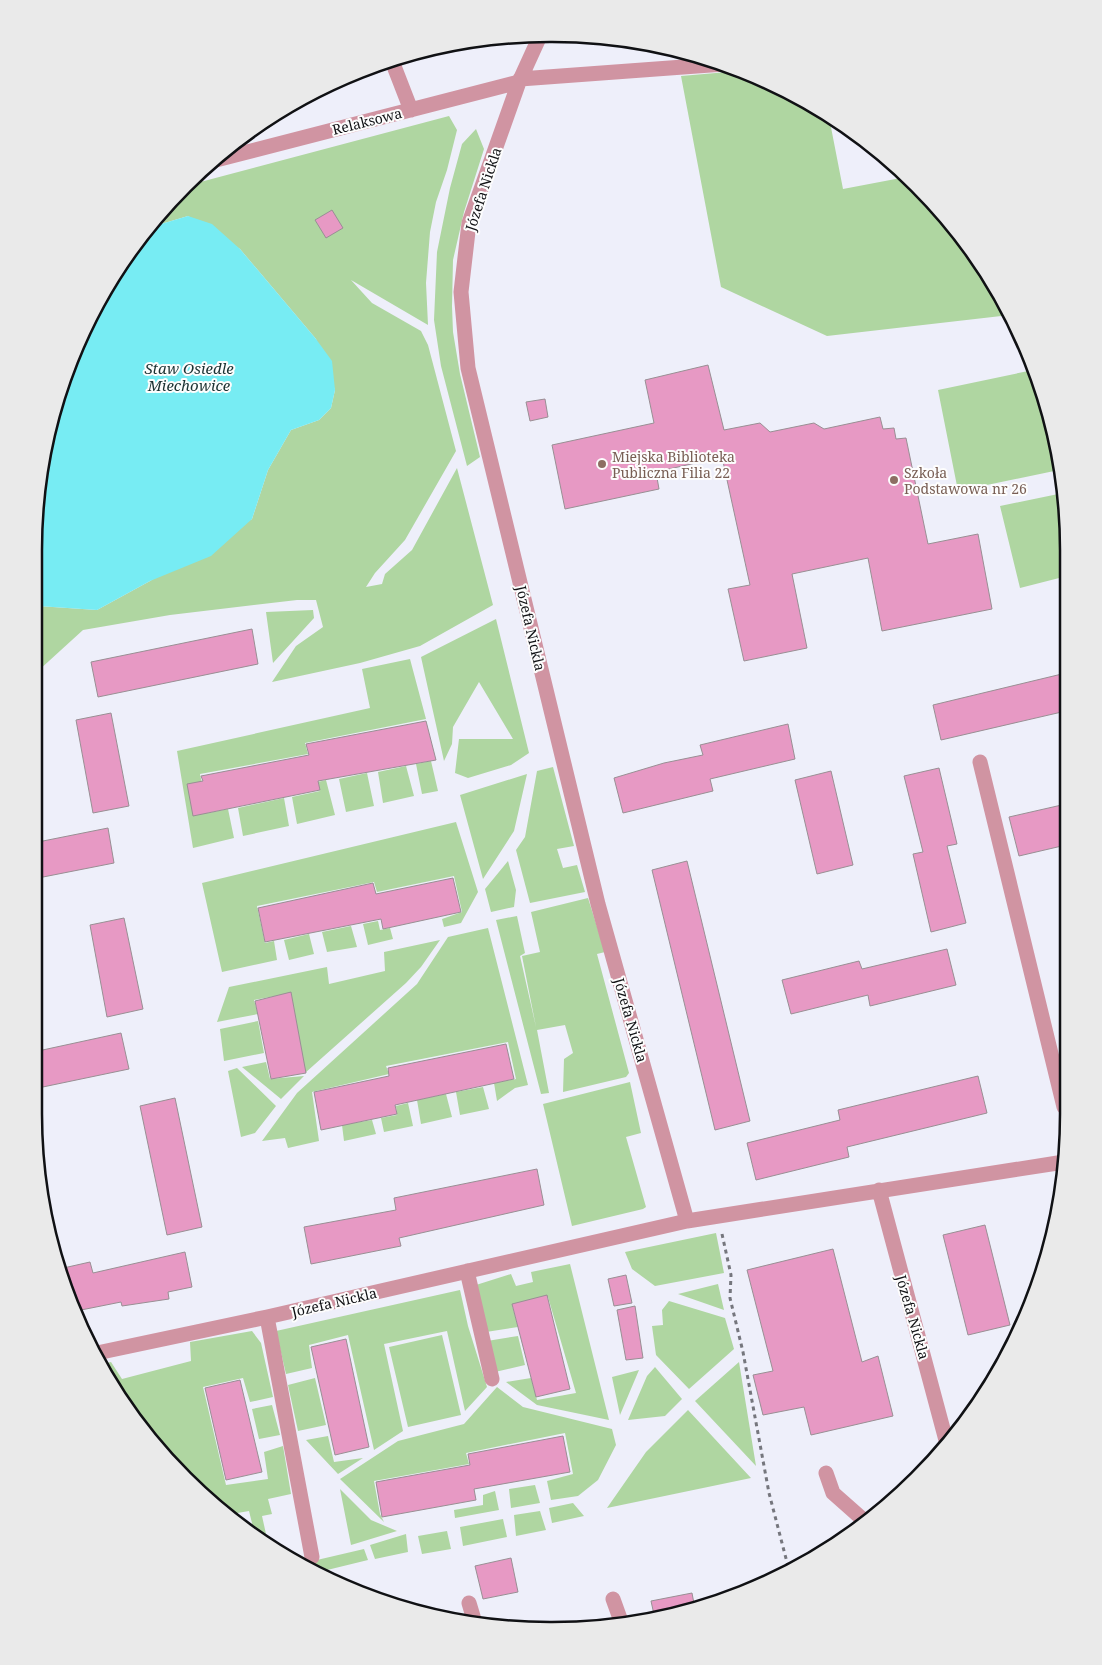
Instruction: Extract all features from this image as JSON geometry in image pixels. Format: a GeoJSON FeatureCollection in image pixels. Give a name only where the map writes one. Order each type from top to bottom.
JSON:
{"type":"FeatureCollection","features":[{"type":"Feature","properties":{"kind":"street","name":"Józefa Nickla"},"geometry":{"type":"LineString","coordinates":[[537,43],[520,81],[469,223],[461,292],[468,368],[596,895],[687,1221]]}},
{"type":"Feature","properties":{"kind":"street","name":"Relaksowa"},"geometry":{"type":"LineString","coordinates":[[240,149],[411,110],[520,81],[703,66]]}},
{"type":"Feature","properties":{"kind":"street"},"geometry":{"type":"LineString","coordinates":[[394,67],[411,110]]}},
{"type":"Feature","properties":{"kind":"street"},"geometry":{"type":"LineString","coordinates":[[980,762],[1060,1091]]}},
{"type":"Feature","properties":{"kind":"street","name":"Józefa Nickla"},"geometry":{"type":"LineString","coordinates":[[102,1352],[267,1317],[687,1221],[1057,1163]]}},
{"type":"Feature","properties":{"kind":"street","name":"Józefa Nickla"},"geometry":{"type":"LineString","coordinates":[[879,1190],[945,1435]]}},
{"type":"Feature","properties":{"kind":"street"},"geometry":{"type":"LineString","coordinates":[[467,1271],[492,1378]]}},
{"type":"Feature","properties":{"kind":"street"},"geometry":{"type":"LineString","coordinates":[[267,1317],[312,1557]]}},
{"type":"Feature","properties":{"kind":"street"},"geometry":{"type":"LineString","coordinates":[[826,1472],[833,1493],[861,1517]]}},
{"type":"Feature","properties":{"kind":"street"},"geometry":{"type":"LineString","coordinates":[[612,1599],[619,1618]]}},
{"type":"Feature","properties":{"kind":"street"},"geometry":{"type":"LineString","coordinates":[[469,1603],[472,1616]]}},
{"type":"Feature","properties":{"kind":"path"},"geometry":{"type":"LineString","coordinates":[[718,1215],[731,1275],[730,1298],[743,1352],[768,1485],[787,1564]]}},
{"type":"Feature","properties":{"kind":"green space"},"geometry":{"type":"Polygon","coordinates":[[[723,72],[776,95],[831,126],[843,189],[897,179],[911,191],[954,241],[974,268],[1001,316],[827,336],[721,287],[681,76],[723,72]]]}},
{"type":"Feature","properties":{"kind":"green space"},"geometry":{"type":"Polygon","coordinates":[[[449,116],[457,130],[447,170],[436,202],[430,232],[426,283],[428,325],[351,280],[372,303],[421,331],[428,345],[456,451],[405,540],[375,573],[366,587],[382,584],[385,574],[412,550],[457,468],[493,605],[420,646],[360,663],[272,682],[296,646],[323,627],[316,600],[297,600],[170,615],[83,630],[42,667],[42,606],[97,610],[150,581],[252,519],[268,470],[291,430],[319,420],[331,408],[335,390],[316,339],[240,249],[188,216],[163,224],[202,182],[449,116]]]}},
{"type":"Feature","properties":{"kind":"green space"},"geometry":{"type":"Polygon","coordinates":[[[476,129],[484,149],[464,212],[453,260],[453,332],[460,374],[480,457],[467,466],[441,366],[434,320],[437,252],[450,188],[462,144],[476,129]]]}},
{"type":"Feature","properties":{"kind":"green space"},"geometry":{"type":"Polygon","coordinates":[[[1027,371],[1042,419],[1053,471],[958,491],[938,390],[1027,371]]]}},
{"type":"Feature","properties":{"kind":"green space"},"geometry":{"type":"Polygon","coordinates":[[[1056,494],[1060,578],[1020,588],[1000,506],[1056,494]]]}},
{"type":"Feature","properties":{"kind":"green space"},"geometry":{"type":"Polygon","coordinates":[[[313,610],[314,618],[273,663],[266,612],[313,610]]]}},
{"type":"Feature","properties":{"kind":"green space"},"geometry":{"type":"Polygon","coordinates":[[[496,619],[529,753],[511,765],[468,778],[455,773],[459,739],[513,739],[479,682],[453,727],[452,744],[444,761],[421,657],[496,619]]]}},
{"type":"Feature","properties":{"kind":"green space"},"geometry":{"type":"Polygon","coordinates":[[[410,659],[426,719],[305,743],[308,754],[200,774],[208,813],[228,809],[234,838],[193,848],[177,751],[370,708],[362,669],[410,659]]]}},
{"type":"Feature","properties":{"kind":"green space"},"geometry":{"type":"Polygon","coordinates":[[[431,761],[438,791],[422,794],[416,764],[431,761]]]}},
{"type":"Feature","properties":{"kind":"green space"},"geometry":{"type":"Polygon","coordinates":[[[406,766],[414,796],[383,803],[378,772],[406,766]]]}},
{"type":"Feature","properties":{"kind":"green space"},"geometry":{"type":"Polygon","coordinates":[[[553,767],[574,846],[557,849],[563,868],[577,865],[585,892],[530,903],[516,850],[525,837],[537,771],[553,767]]]}},
{"type":"Feature","properties":{"kind":"green space"},"geometry":{"type":"Polygon","coordinates":[[[367,773],[374,806],[346,812],[339,779],[367,773]]]}},
{"type":"Feature","properties":{"kind":"green space"},"geometry":{"type":"Polygon","coordinates":[[[527,774],[514,831],[483,879],[460,795],[527,774]]]}},
{"type":"Feature","properties":{"kind":"green space"},"geometry":{"type":"Polygon","coordinates":[[[326,780],[335,815],[297,824],[292,797],[320,791],[318,782],[326,780]]]}},
{"type":"Feature","properties":{"kind":"green space"},"geometry":{"type":"Polygon","coordinates":[[[284,798],[289,826],[243,836],[238,808],[284,798]]]}},
{"type":"Feature","properties":{"kind":"green space"},"geometry":{"type":"Polygon","coordinates":[[[456,822],[478,892],[461,923],[444,927],[442,919],[462,912],[454,876],[377,892],[374,882],[257,906],[265,943],[274,941],[277,960],[222,972],[202,883],[456,822]]]}},
{"type":"Feature","properties":{"kind":"green space"},"geometry":{"type":"Polygon","coordinates":[[[508,861],[516,890],[514,907],[491,912],[485,889],[508,861]]]}},
{"type":"Feature","properties":{"kind":"green space"},"geometry":{"type":"Polygon","coordinates":[[[588,898],[605,952],[597,954],[629,1073],[626,1077],[563,1092],[564,1059],[573,1053],[565,1025],[537,1030],[549,1093],[541,1094],[496,920],[517,916],[525,953],[520,956],[536,1027],[522,956],[540,952],[531,912],[588,898]]]}},
{"type":"Feature","properties":{"kind":"green space"},"geometry":{"type":"Polygon","coordinates":[[[378,921],[380,930],[390,928],[393,939],[368,945],[363,924],[378,921]]]}},
{"type":"Feature","properties":{"kind":"green space"},"geometry":{"type":"Polygon","coordinates":[[[351,926],[357,947],[327,952],[322,932],[351,926]]]}},
{"type":"Feature","properties":{"kind":"green space"},"geometry":{"type":"Polygon","coordinates":[[[488,928],[528,1085],[515,1088],[497,1101],[494,1083],[516,1079],[508,1042],[386,1066],[389,1074],[312,1092],[319,1141],[288,1148],[285,1138],[262,1141],[297,1093],[417,984],[448,937],[488,928]]]}},
{"type":"Feature","properties":{"kind":"green space"},"geometry":{"type":"Polygon","coordinates":[[[309,934],[314,954],[289,960],[284,940],[309,934]]]}},
{"type":"Feature","properties":{"kind":"green space"},"geometry":{"type":"Polygon","coordinates":[[[440,940],[421,967],[406,983],[305,1073],[291,993],[254,1000],[258,1014],[217,1022],[229,987],[327,967],[329,984],[385,971],[384,952],[440,940]]]}},
{"type":"Feature","properties":{"kind":"green space"},"geometry":{"type":"Polygon","coordinates":[[[258,1021],[264,1053],[224,1061],[220,1029],[258,1021]]]}},
{"type":"Feature","properties":{"kind":"green space"},"geometry":{"type":"Polygon","coordinates":[[[266,1062],[270,1079],[304,1076],[281,1099],[242,1067],[266,1062]]]}},
{"type":"Feature","properties":{"kind":"green space"},"geometry":{"type":"Polygon","coordinates":[[[237,1068],[276,1106],[255,1133],[241,1137],[228,1071],[237,1068]]]}},
{"type":"Feature","properties":{"kind":"green space"},"geometry":{"type":"Polygon","coordinates":[[[630,1082],[641,1133],[626,1137],[646,1207],[572,1226],[543,1104],[630,1082]]]}},
{"type":"Feature","properties":{"kind":"green space"},"geometry":{"type":"Polygon","coordinates":[[[483,1087],[489,1109],[460,1115],[456,1092],[483,1087]]]}},
{"type":"Feature","properties":{"kind":"green space"},"geometry":{"type":"Polygon","coordinates":[[[446,1094],[452,1117],[421,1124],[417,1100],[446,1094]]]}},
{"type":"Feature","properties":{"kind":"green space"},"geometry":{"type":"Polygon","coordinates":[[[408,1103],[413,1126],[384,1132],[381,1118],[397,1115],[396,1106],[408,1103]]]}},
{"type":"Feature","properties":{"kind":"green space"},"geometry":{"type":"Polygon","coordinates":[[[372,1120],[376,1134],[344,1141],[342,1125],[372,1120]]]}},
{"type":"Feature","properties":{"kind":"green space"},"geometry":{"type":"Polygon","coordinates":[[[716,1233],[724,1273],[655,1286],[632,1269],[625,1252],[716,1233]]]}},
{"type":"Feature","properties":{"kind":"green space"},"geometry":{"type":"Polygon","coordinates":[[[570,1264],[609,1420],[537,1405],[506,1382],[531,1378],[537,1400],[576,1393],[548,1297],[512,1305],[518,1327],[486,1332],[476,1285],[511,1274],[516,1286],[533,1282],[531,1272],[570,1264]]]}},
{"type":"Feature","properties":{"kind":"green space"},"geometry":{"type":"Polygon","coordinates":[[[718,1284],[724,1310],[678,1294],[718,1284]]]}},
{"type":"Feature","properties":{"kind":"green space"},"geometry":{"type":"Polygon","coordinates":[[[460,1290],[468,1326],[487,1387],[465,1411],[447,1331],[384,1344],[403,1431],[374,1450],[348,1335],[309,1345],[312,1368],[286,1374],[276,1331],[460,1290]]]}},
{"type":"Feature","properties":{"kind":"green space"},"geometry":{"type":"Polygon","coordinates":[[[669,1301],[725,1318],[734,1349],[689,1389],[656,1355],[652,1326],[663,1325],[662,1310],[669,1301]]]}},
{"type":"Feature","properties":{"kind":"green space"},"geometry":{"type":"Polygon","coordinates":[[[252,1331],[261,1343],[273,1397],[250,1402],[243,1378],[203,1387],[226,1485],[268,1479],[264,1452],[283,1446],[291,1494],[268,1499],[272,1514],[262,1516],[266,1536],[253,1526],[249,1511],[236,1513],[191,1474],[148,1424],[128,1397],[108,1363],[111,1362],[122,1379],[191,1361],[190,1342],[252,1331]]]}},
{"type":"Feature","properties":{"kind":"green space"},"geometry":{"type":"Polygon","coordinates":[[[442,1335],[461,1415],[408,1427],[389,1347],[442,1335]]]}},
{"type":"Feature","properties":{"kind":"green space"},"geometry":{"type":"Polygon","coordinates":[[[518,1336],[525,1365],[495,1372],[487,1341],[518,1336]]]}},
{"type":"Feature","properties":{"kind":"green space"},"geometry":{"type":"Polygon","coordinates":[[[739,1362],[756,1466],[695,1401],[739,1362]]]}},
{"type":"Feature","properties":{"kind":"green space"},"geometry":{"type":"Polygon","coordinates":[[[655,1367],[682,1399],[665,1416],[628,1420],[647,1376],[655,1367]]]}},
{"type":"Feature","properties":{"kind":"green space"},"geometry":{"type":"Polygon","coordinates":[[[639,1370],[620,1415],[612,1377],[639,1370]]]}},
{"type":"Feature","properties":{"kind":"green space"},"geometry":{"type":"Polygon","coordinates":[[[315,1378],[326,1425],[298,1431],[288,1385],[315,1378]]]}},
{"type":"Feature","properties":{"kind":"green space"},"geometry":{"type":"Polygon","coordinates":[[[497,1387],[523,1407],[612,1429],[616,1445],[598,1480],[578,1496],[551,1500],[547,1481],[573,1474],[565,1433],[466,1453],[469,1464],[374,1481],[380,1514],[384,1522],[340,1479],[398,1441],[464,1424],[497,1387]]]}},
{"type":"Feature","properties":{"kind":"green space"},"geometry":{"type":"Polygon","coordinates":[[[272,1405],[280,1435],[259,1439],[252,1409],[272,1405]]]}},
{"type":"Feature","properties":{"kind":"green space"},"geometry":{"type":"Polygon","coordinates":[[[688,1410],[751,1478],[607,1508],[646,1452],[688,1410]]]}},
{"type":"Feature","properties":{"kind":"green space"},"geometry":{"type":"Polygon","coordinates":[[[328,1436],[334,1462],[363,1458],[338,1474],[306,1440],[328,1436]]]}},
{"type":"Feature","properties":{"kind":"green space"},"geometry":{"type":"Polygon","coordinates":[[[535,1485],[540,1503],[511,1508],[509,1489],[535,1485]]]}},
{"type":"Feature","properties":{"kind":"green space"},"geometry":{"type":"Polygon","coordinates":[[[340,1489],[371,1520],[397,1531],[351,1545],[340,1489]]]}},
{"type":"Feature","properties":{"kind":"green space"},"geometry":{"type":"Polygon","coordinates":[[[495,1491],[499,1510],[455,1518],[454,1510],[483,1505],[483,1495],[495,1491]]]}},
{"type":"Feature","properties":{"kind":"green space"},"geometry":{"type":"Polygon","coordinates":[[[573,1503],[584,1516],[552,1523],[549,1508],[573,1503]]]}},
{"type":"Feature","properties":{"kind":"green space"},"geometry":{"type":"Polygon","coordinates":[[[540,1511],[546,1530],[516,1536],[514,1515],[540,1511]]]}},
{"type":"Feature","properties":{"kind":"green space"},"geometry":{"type":"Polygon","coordinates":[[[503,1519],[507,1537],[463,1546],[460,1527],[503,1519]]]}},
{"type":"Feature","properties":{"kind":"green space"},"geometry":{"type":"Polygon","coordinates":[[[447,1531],[451,1549],[422,1554],[418,1536],[447,1531]]]}},
{"type":"Feature","properties":{"kind":"green space"},"geometry":{"type":"Polygon","coordinates":[[[406,1534],[408,1552],[375,1559],[370,1545],[406,1534]]]}},
{"type":"Feature","properties":{"kind":"green space"},"geometry":{"type":"Polygon","coordinates":[[[364,1549],[368,1560],[326,1570],[311,1561],[364,1549]]]}},
{"type":"Feature","properties":{"kind":"water","name":"Staw Osiedle Miechowice"},"geometry":{"type":"Polygon","coordinates":[[[188,216],[212,224],[240,249],[316,339],[332,361],[335,390],[331,408],[319,420],[291,430],[268,470],[252,519],[211,556],[150,581],[97,610],[42,606],[42,551],[47,485],[52,452],[69,388],[81,356],[111,297],[128,268],[163,224],[188,216]]]}},
{"type":"Feature","properties":{"kind":"building"},"geometry":{"type":"Polygon","coordinates":[[[332,210],[343,228],[326,238],[315,220],[332,210]]]}},
{"type":"Feature","properties":{"kind":"building"},"geometry":{"type":"Polygon","coordinates":[[[708,365],[724,430],[760,423],[770,432],[814,423],[824,429],[880,417],[883,429],[894,428],[896,439],[906,438],[928,544],[978,534],[992,609],[882,631],[868,558],[792,574],[807,648],[744,661],[728,589],[750,585],[722,457],[656,472],[659,489],[565,509],[552,445],[654,423],[645,380],[708,365]]]}},
{"type":"Feature","properties":{"kind":"building"},"geometry":{"type":"Polygon","coordinates":[[[545,399],[548,417],[530,421],[526,402],[545,399]]]}},
{"type":"Feature","properties":{"kind":"building"},"geometry":{"type":"Polygon","coordinates":[[[252,629],[258,664],[98,697],[91,662],[252,629]]]}},
{"type":"Feature","properties":{"kind":"building"},"geometry":{"type":"Polygon","coordinates":[[[1060,674],[1060,712],[941,740],[933,705],[1060,674]]]}},
{"type":"Feature","properties":{"kind":"building"},"geometry":{"type":"Polygon","coordinates":[[[111,713],[129,806],[93,813],[76,720],[111,713]]]}},
{"type":"Feature","properties":{"kind":"building"},"geometry":{"type":"Polygon","coordinates":[[[426,721],[436,760],[318,781],[320,790],[193,816],[187,784],[203,781],[201,776],[309,755],[306,744],[426,721]]]}},
{"type":"Feature","properties":{"kind":"building"},"geometry":{"type":"Polygon","coordinates":[[[788,724],[795,759],[710,779],[713,791],[623,813],[614,778],[664,763],[703,755],[700,745],[788,724]]]}},
{"type":"Feature","properties":{"kind":"building"},"geometry":{"type":"Polygon","coordinates":[[[939,768],[957,844],[947,846],[966,923],[931,932],[913,854],[923,852],[904,776],[939,768]]]}},
{"type":"Feature","properties":{"kind":"building"},"geometry":{"type":"Polygon","coordinates":[[[831,771],[853,865],[817,874],[795,780],[831,771]]]}},
{"type":"Feature","properties":{"kind":"building"},"geometry":{"type":"Polygon","coordinates":[[[1060,805],[1060,846],[1019,856],[1009,817],[1060,805]]]}},
{"type":"Feature","properties":{"kind":"building"},"geometry":{"type":"Polygon","coordinates":[[[108,828],[114,863],[42,877],[42,841],[108,828]]]}},
{"type":"Feature","properties":{"kind":"building"},"geometry":{"type":"Polygon","coordinates":[[[687,861],[750,1121],[715,1130],[652,870],[687,861]]]}},
{"type":"Feature","properties":{"kind":"building"},"geometry":{"type":"Polygon","coordinates":[[[453,878],[461,912],[383,929],[381,919],[265,942],[258,908],[373,883],[376,894],[453,878]]]}},
{"type":"Feature","properties":{"kind":"building"},"geometry":{"type":"Polygon","coordinates":[[[124,918],[143,1009],[107,1017],[90,925],[124,918]]]}},
{"type":"Feature","properties":{"kind":"building"},"geometry":{"type":"Polygon","coordinates":[[[947,949],[956,985],[870,1006],[868,995],[791,1014],[782,980],[859,961],[862,969],[947,949]]]}},
{"type":"Feature","properties":{"kind":"building"},"geometry":{"type":"Polygon","coordinates":[[[291,992],[306,1073],[271,1079],[255,1001],[291,992]]]}},
{"type":"Feature","properties":{"kind":"building"},"geometry":{"type":"Polygon","coordinates":[[[121,1033],[129,1069],[42,1087],[42,1050],[121,1033]]]}},
{"type":"Feature","properties":{"kind":"building"},"geometry":{"type":"Polygon","coordinates":[[[506,1044],[514,1079],[395,1105],[397,1114],[321,1130],[314,1092],[389,1076],[388,1068],[506,1044]]]}},
{"type":"Feature","properties":{"kind":"building"},"geometry":{"type":"Polygon","coordinates":[[[978,1076],[987,1113],[847,1147],[849,1157],[756,1180],[747,1143],[840,1120],[838,1110],[978,1076]]]}},
{"type":"Feature","properties":{"kind":"building"},"geometry":{"type":"Polygon","coordinates":[[[175,1098],[202,1227],[167,1235],[140,1106],[175,1098]]]}},
{"type":"Feature","properties":{"kind":"building"},"geometry":{"type":"Polygon","coordinates":[[[537,1169],[544,1205],[399,1238],[401,1246],[311,1264],[304,1227],[396,1210],[394,1198],[537,1169]]]}},
{"type":"Feature","properties":{"kind":"building"},"geometry":{"type":"Polygon","coordinates":[[[985,1225],[1010,1325],[968,1335],[943,1235],[985,1225]]]}},
{"type":"Feature","properties":{"kind":"building"},"geometry":{"type":"Polygon","coordinates":[[[833,1249],[862,1362],[878,1356],[893,1416],[811,1435],[804,1407],[763,1415],[753,1375],[773,1371],[747,1270],[833,1249]]]}},
{"type":"Feature","properties":{"kind":"building"},"geometry":{"type":"Polygon","coordinates":[[[185,1252],[192,1287],[168,1292],[169,1299],[122,1306],[121,1302],[81,1310],[66,1267],[90,1262],[93,1273],[185,1252]]]}},
{"type":"Feature","properties":{"kind":"building"},"geometry":{"type":"Polygon","coordinates":[[[626,1275],[632,1303],[614,1306],[608,1279],[626,1275]]]}},
{"type":"Feature","properties":{"kind":"building"},"geometry":{"type":"Polygon","coordinates":[[[547,1295],[570,1389],[536,1397],[512,1304],[547,1295]]]}},
{"type":"Feature","properties":{"kind":"building"},"geometry":{"type":"Polygon","coordinates":[[[635,1306],[643,1358],[626,1360],[617,1310],[635,1306]]]}},
{"type":"Feature","properties":{"kind":"building"},"geometry":{"type":"Polygon","coordinates":[[[346,1339],[369,1447],[335,1455],[311,1347],[346,1339]]]}},
{"type":"Feature","properties":{"kind":"building"},"geometry":{"type":"Polygon","coordinates":[[[240,1380],[262,1472],[226,1480],[205,1388],[240,1380]]]}},
{"type":"Feature","properties":{"kind":"building"},"geometry":{"type":"Polygon","coordinates":[[[563,1436],[570,1472],[474,1489],[476,1500],[382,1517],[376,1482],[470,1465],[468,1454],[563,1436]]]}},
{"type":"Feature","properties":{"kind":"building"},"geometry":{"type":"Polygon","coordinates":[[[511,1558],[518,1592],[483,1599],[475,1566],[511,1558]]]}},
{"type":"Feature","properties":{"kind":"building"},"geometry":{"type":"Polygon","coordinates":[[[692,1593],[694,1602],[653,1612],[651,1601],[692,1593]]]}},
{"type":"Feature","properties":{"kind":"place","name":"Miejska Biblioteka Publiczna Filia 22"},"geometry":{"type":"Point","coordinates":[602,464]}},
{"type":"Feature","properties":{"kind":"place","name":"Szkoła Podstawowa nr 26"},"geometry":{"type":"Point","coordinates":[894,480]}}]}
